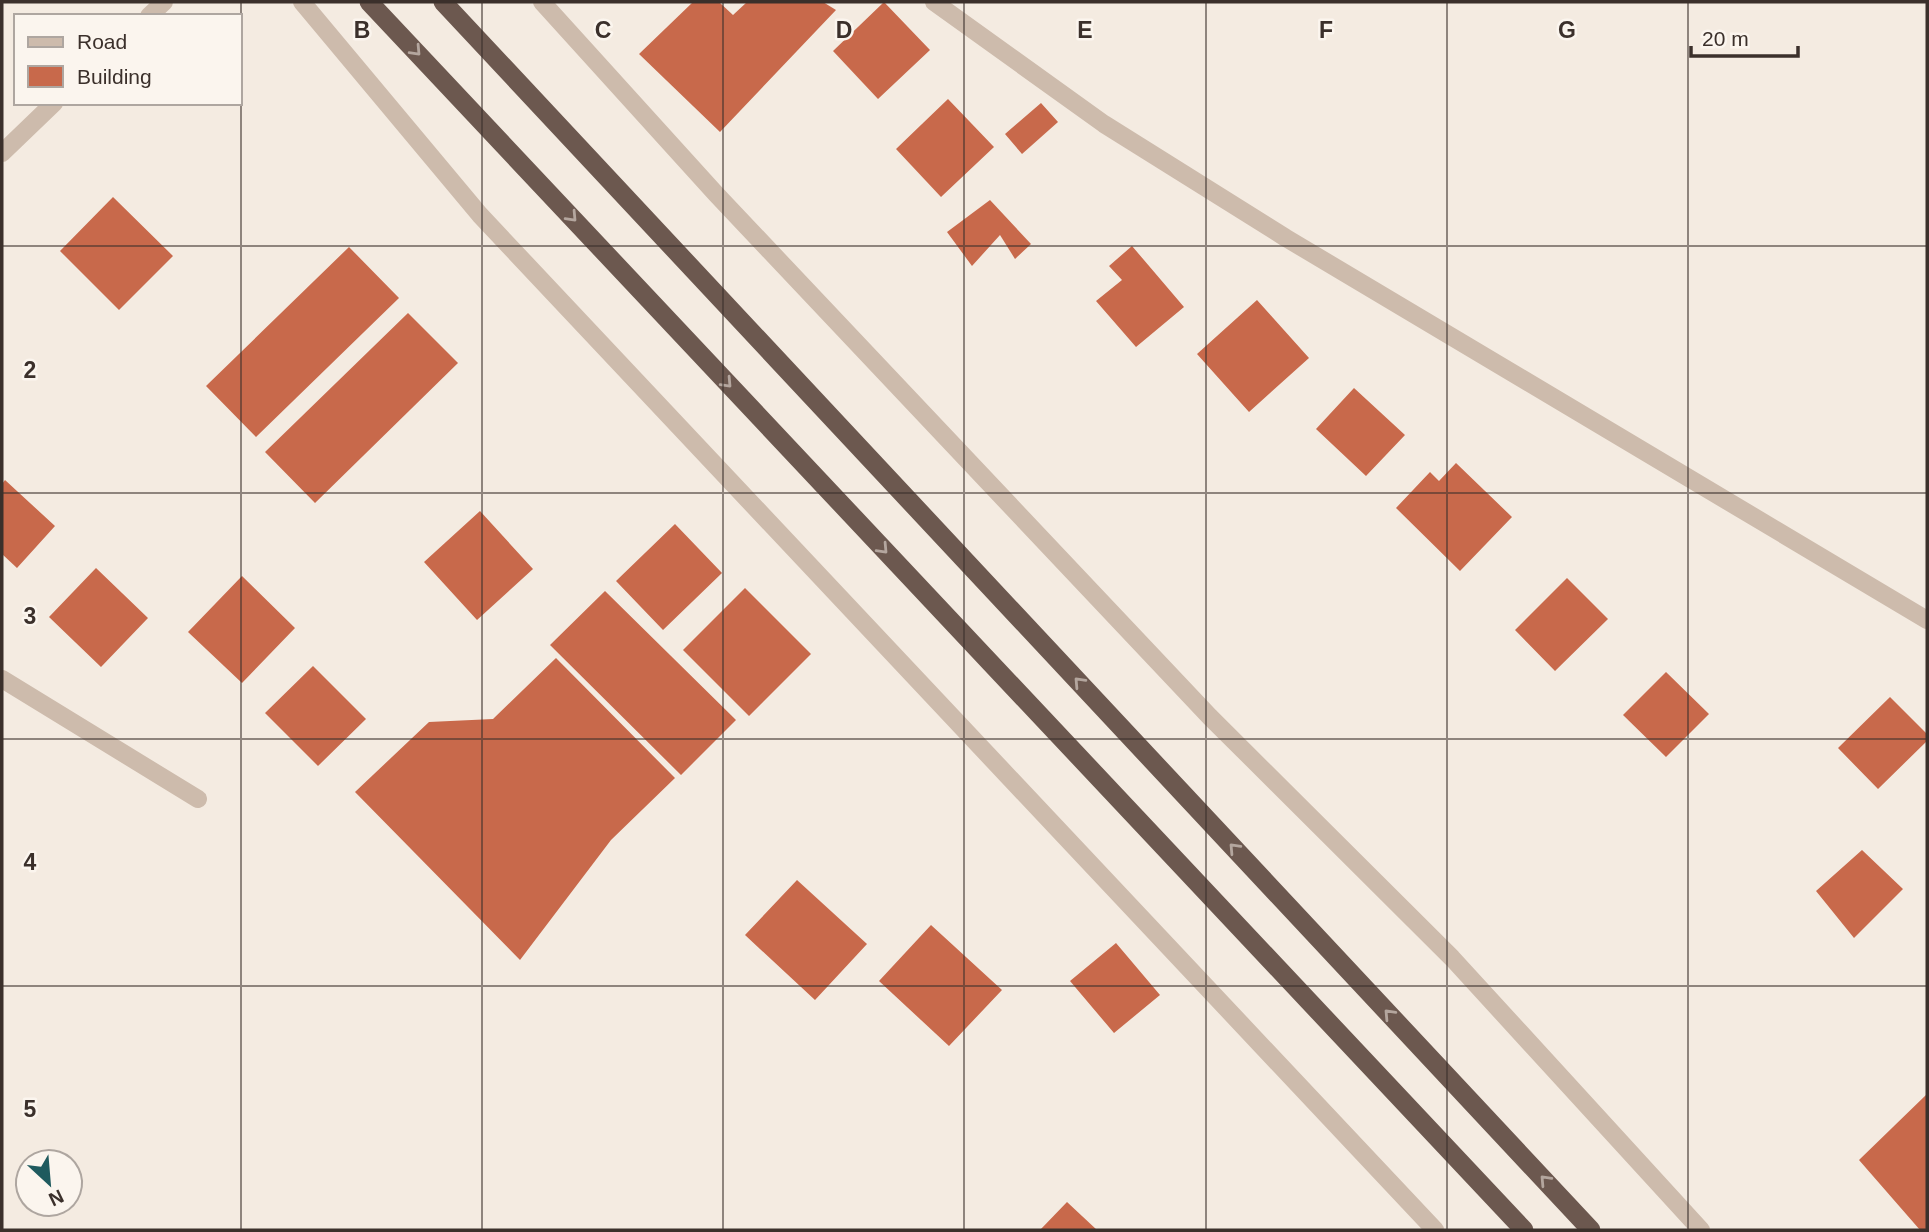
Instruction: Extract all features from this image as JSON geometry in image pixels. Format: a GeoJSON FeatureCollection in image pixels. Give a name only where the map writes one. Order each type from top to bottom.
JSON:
{"type":"FeatureCollection","features":[{"type":"Feature","properties":{"kind":"highway"},"geometry":{"type":"LineString","coordinates":[[369,2],[1524,1230]]}},
{"type":"Feature","properties":{"kind":"highway"},"geometry":{"type":"LineString","coordinates":[[443,2],[1591,1230]]}},
{"type":"Feature","properties":{"kind":"street"},"geometry":{"type":"LineString","coordinates":[[151,14],[164,2]]}},
{"type":"Feature","properties":{"kind":"street"},"geometry":{"type":"LineString","coordinates":[[302,2],[480,215],[1435,1230]]}},
{"type":"Feature","properties":{"kind":"street"},"geometry":{"type":"LineString","coordinates":[[542,2],[726,204],[1210,717],[1452,958],[1701,1230]]}},
{"type":"Feature","properties":{"kind":"street"},"geometry":{"type":"LineString","coordinates":[[934,2],[1104,124],[1275,231],[1927,620]]}},
{"type":"Feature","properties":{"kind":"street"},"geometry":{"type":"LineString","coordinates":[[2,153],[52,105]]}},
{"type":"Feature","properties":{"kind":"street"},"geometry":{"type":"LineString","coordinates":[[2,679],[198,799]]}},
{"type":"Feature","properties":{"kind":"building"},"geometry":{"type":"Polygon","coordinates":[[[693,2],[719,2],[733,15],[747,2],[823,2],[836,10],[720,132],[639,54],[693,2]]]}},
{"type":"Feature","properties":{"kind":"building"},"geometry":{"type":"Polygon","coordinates":[[[884,2],[930,50],[878,99],[833,51],[884,2]]]}},
{"type":"Feature","properties":{"kind":"building"},"geometry":{"type":"Polygon","coordinates":[[[948,99],[994,147],[941,197],[896,149],[948,99]]]}},
{"type":"Feature","properties":{"kind":"building"},"geometry":{"type":"Polygon","coordinates":[[[1041,103],[1058,122],[1022,154],[1005,134],[1041,103]]]}},
{"type":"Feature","properties":{"kind":"building"},"geometry":{"type":"Polygon","coordinates":[[[113,197],[173,256],[119,310],[60,251],[113,197]]]}},
{"type":"Feature","properties":{"kind":"building"},"geometry":{"type":"Polygon","coordinates":[[[990,200],[1031,244],[1015,259],[1000,235],[972,266],[947,232],[990,200]]]}},
{"type":"Feature","properties":{"kind":"building"},"geometry":{"type":"Polygon","coordinates":[[[1132,246],[1184,307],[1136,347],[1096,301],[1122,280],[1109,266],[1132,246]]]}},
{"type":"Feature","properties":{"kind":"building"},"geometry":{"type":"Polygon","coordinates":[[[349,247],[399,298],[256,437],[206,386],[349,247]]]}},
{"type":"Feature","properties":{"kind":"building"},"geometry":{"type":"Polygon","coordinates":[[[1257,300],[1309,358],[1249,412],[1197,354],[1257,300]]]}},
{"type":"Feature","properties":{"kind":"building"},"geometry":{"type":"Polygon","coordinates":[[[408,313],[458,363],[315,503],[265,452],[408,313]]]}},
{"type":"Feature","properties":{"kind":"building"},"geometry":{"type":"Polygon","coordinates":[[[1354,388],[1405,435],[1366,476],[1316,429],[1354,388]]]}},
{"type":"Feature","properties":{"kind":"building"},"geometry":{"type":"Polygon","coordinates":[[[1456,463],[1512,517],[1460,571],[1396,508],[1430,472],[1439,481],[1456,463]]]}},
{"type":"Feature","properties":{"kind":"building"},"geometry":{"type":"Polygon","coordinates":[[[5,480],[55,526],[17,568],[2,554],[2,484],[5,480]]]}},
{"type":"Feature","properties":{"kind":"building"},"geometry":{"type":"Polygon","coordinates":[[[480,511],[533,569],[477,620],[424,562],[480,511]]]}},
{"type":"Feature","properties":{"kind":"building"},"geometry":{"type":"Polygon","coordinates":[[[675,524],[722,573],[663,630],[616,581],[675,524]]]}},
{"type":"Feature","properties":{"kind":"building"},"geometry":{"type":"Polygon","coordinates":[[[96,568],[148,618],[101,667],[49,617],[96,568]]]}},
{"type":"Feature","properties":{"kind":"building"},"geometry":{"type":"Polygon","coordinates":[[[242,576],[295,628],[242,683],[188,632],[242,576]]]}},
{"type":"Feature","properties":{"kind":"building"},"geometry":{"type":"Polygon","coordinates":[[[1567,578],[1608,619],[1555,671],[1515,630],[1567,578]]]}},
{"type":"Feature","properties":{"kind":"building"},"geometry":{"type":"Polygon","coordinates":[[[745,588],[811,654],[749,716],[683,650],[745,588]]]}},
{"type":"Feature","properties":{"kind":"building"},"geometry":{"type":"Polygon","coordinates":[[[605,591],[736,720],[681,775],[550,645],[605,591]]]}},
{"type":"Feature","properties":{"kind":"building"},"geometry":{"type":"Polygon","coordinates":[[[556,658],[675,778],[611,840],[520,960],[355,792],[429,722],[493,719],[556,658]]]}},
{"type":"Feature","properties":{"kind":"building"},"geometry":{"type":"Polygon","coordinates":[[[313,666],[366,719],[318,766],[265,713],[313,666]]]}},
{"type":"Feature","properties":{"kind":"building"},"geometry":{"type":"Polygon","coordinates":[[[1666,672],[1709,714],[1666,757],[1623,715],[1666,672]]]}},
{"type":"Feature","properties":{"kind":"building"},"geometry":{"type":"Polygon","coordinates":[[[1890,697],[1927,734],[1927,741],[1878,789],[1838,748],[1890,697]]]}},
{"type":"Feature","properties":{"kind":"building"},"geometry":{"type":"Polygon","coordinates":[[[1862,850],[1903,889],[1854,938],[1816,891],[1862,850]]]}},
{"type":"Feature","properties":{"kind":"building"},"geometry":{"type":"Polygon","coordinates":[[[797,880],[867,944],[815,1000],[745,935],[797,880]]]}},
{"type":"Feature","properties":{"kind":"building"},"geometry":{"type":"Polygon","coordinates":[[[931,925],[1002,990],[949,1046],[879,981],[931,925]]]}},
{"type":"Feature","properties":{"kind":"building"},"geometry":{"type":"Polygon","coordinates":[[[1116,943],[1160,995],[1114,1033],[1070,981],[1116,943]]]}},
{"type":"Feature","properties":{"kind":"building"},"geometry":{"type":"Polygon","coordinates":[[[1927,1094],[1927,1230],[1920,1230],[1859,1160],[1927,1094]]]}},
{"type":"Feature","properties":{"kind":"building"},"geometry":{"type":"Polygon","coordinates":[[[1067,1202],[1097,1230],[1040,1230],[1067,1202]]]}}]}
